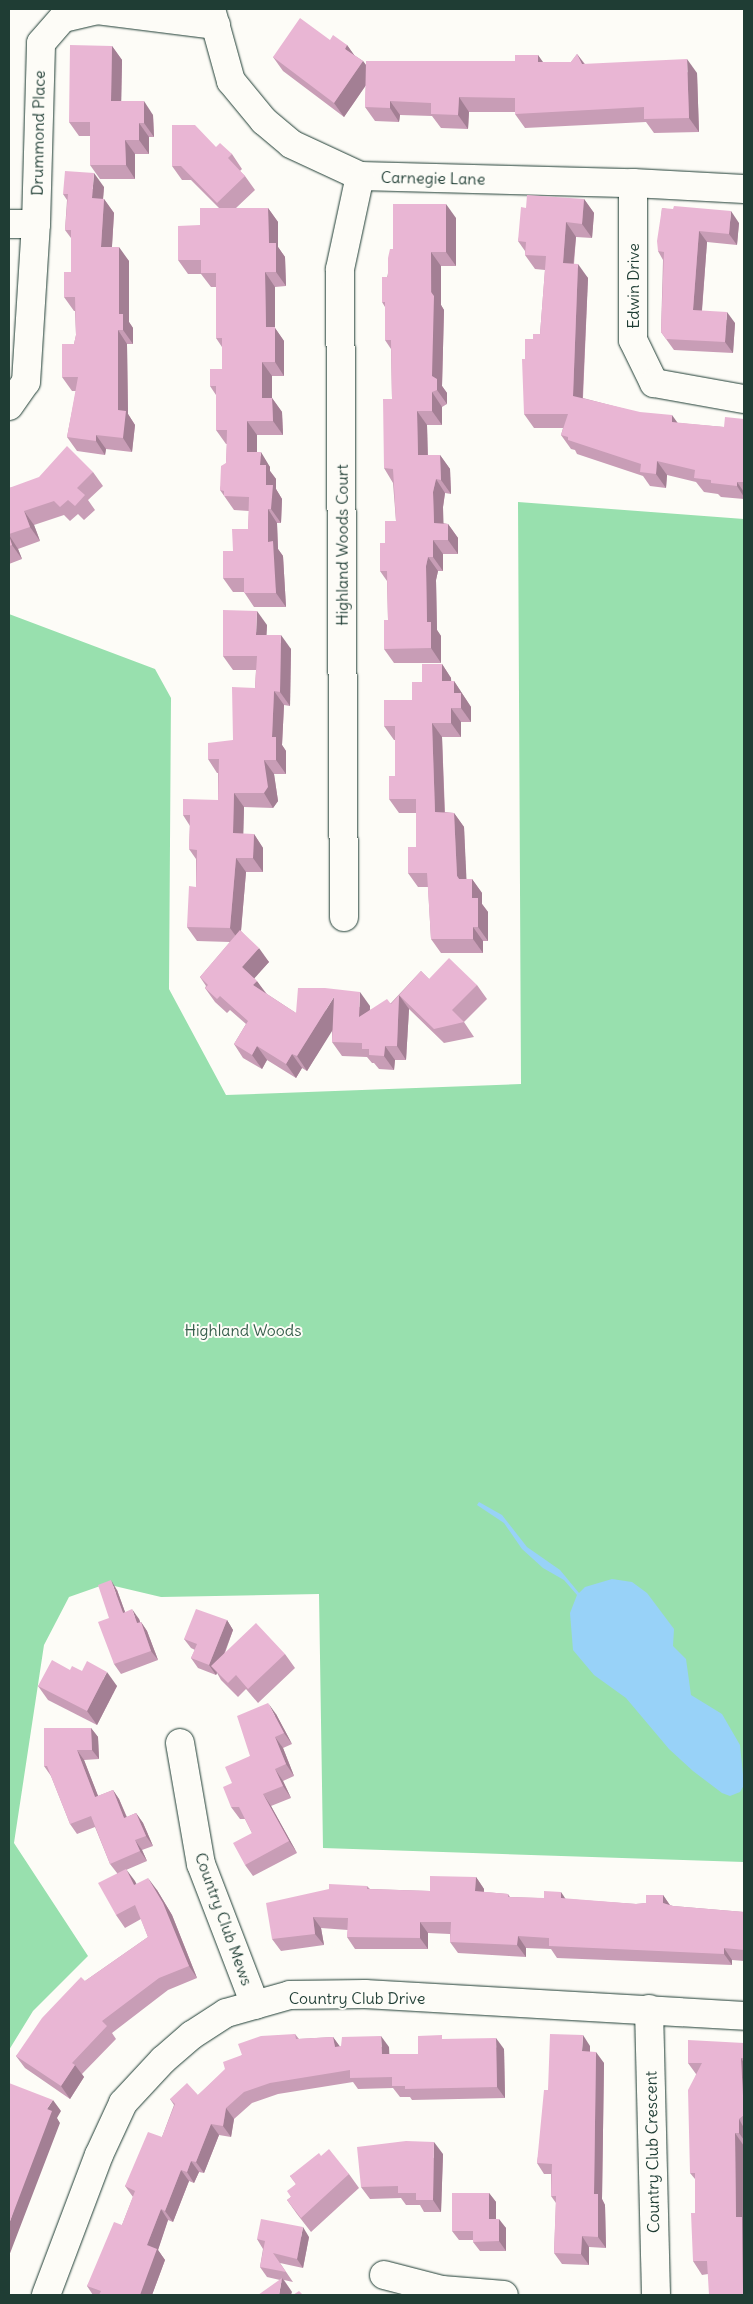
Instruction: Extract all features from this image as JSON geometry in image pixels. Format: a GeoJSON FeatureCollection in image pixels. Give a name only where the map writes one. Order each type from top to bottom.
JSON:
{"type":"FeatureCollection","features":[{"type":"Feature","properties":{"kind":"street","name":"Drummond Place"},"geometry":{"type":"LineString","coordinates":[[9,406],[26,382],[36,224],[41,43],[63,18],[97,10],[214,17]]}},
{"type":"Feature","properties":{"kind":"street","name":"Carnegie Lane"},"geometry":{"type":"LineString","coordinates":[[214,17],[232,81],[264,122],[291,144],[360,176],[633,183],[744,189]]}},
{"type":"Feature","properties":{"kind":"street","name":"Highland Woods Court"},"geometry":{"type":"LineString","coordinates":[[344,917],[340,269],[360,176]]}},
{"type":"Feature","properties":{"kind":"street","name":"Edwin Drive"},"geometry":{"type":"LineString","coordinates":[[633,183],[633,340],[654,383],[744,399]]}},
{"type":"Feature","properties":{"kind":"street"},"geometry":{"type":"LineString","coordinates":[[9,224],[36,224]]}},
{"type":"Feature","properties":{"kind":"street","name":"Country Club Mews"},"geometry":{"type":"LineString","coordinates":[[180,1743],[201,1864],[255,2005]]}},
{"type":"Feature","properties":{"kind":"street","name":"Country Club Drive"},"geometry":{"type":"LineString","coordinates":[[46,2295],[99,2155],[123,2103],[142,2081],[192,2035],[226,2013],[290,1995],[364,1994],[744,2016]]}},
{"type":"Feature","properties":{"kind":"street","name":"Country Club Crescent"},"geometry":{"type":"LineString","coordinates":[[649,2009],[656,2295]]}},
{"type":"Feature","properties":{"kind":"street"},"geometry":{"type":"LineString","coordinates":[[384,2275],[442,2290],[504,2295]]}},
{"type":"Feature","properties":{"kind":"green space","name":"Highland Woods"},"geometry":{"type":"Polygon","coordinates":[[[518,502],[744,519],[744,1862],[323,1848],[319,1594],[161,1597],[106,1584],[69,1597],[44,1645],[14,1843],[88,1956],[33,2011],[9,2050],[9,614],[155,669],[171,698],[169,989],[226,1095],[521,1084],[518,502]]]}},
{"type":"Feature","properties":{"kind":"water"},"geometry":{"type":"Polygon","coordinates":[[[479,1502],[502,1515],[527,1547],[560,1570],[579,1593],[585,1587],[612,1579],[632,1582],[647,1593],[674,1629],[673,1646],[686,1659],[691,1695],[722,1714],[740,1745],[744,1785],[740,1792],[730,1796],[722,1793],[693,1771],[669,1749],[626,1698],[594,1675],[573,1650],[570,1613],[577,1595],[564,1580],[543,1568],[522,1549],[504,1523],[477,1505],[479,1502]]]}},
{"type":"Feature","properties":{"kind":"building"},"geometry":{"type":"Polygon","coordinates":[[[300,18],[330,40],[333,35],[347,45],[345,49],[363,61],[334,103],[273,57],[300,18]]]}},
{"type":"Feature","properties":{"kind":"building"},"geometry":{"type":"Polygon","coordinates":[[[70,45],[112,46],[111,101],[144,101],[144,123],[139,123],[139,140],[125,140],[126,165],[90,165],[90,122],[69,122],[70,45]]]}},
{"type":"Feature","properties":{"kind":"building"},"geometry":{"type":"Polygon","coordinates":[[[577,54],[582,64],[687,59],[689,118],[644,119],[644,107],[515,114],[515,98],[459,97],[458,115],[431,114],[431,103],[390,101],[390,108],[365,107],[366,61],[515,61],[515,55],[538,55],[538,62],[571,62],[577,54]]]}},
{"type":"Feature","properties":{"kind":"building"},"geometry":{"type":"Polygon","coordinates":[[[172,125],[195,125],[216,147],[220,143],[232,154],[228,158],[245,176],[217,203],[181,166],[172,166],[172,125]]]}},
{"type":"Feature","properties":{"kind":"building"},"geometry":{"type":"Polygon","coordinates":[[[65,171],[94,173],[92,198],[104,199],[101,247],[119,247],[119,314],[123,314],[123,330],[118,330],[118,410],[126,411],[123,438],[96,435],[96,441],[67,437],[78,377],[62,377],[62,344],[74,344],[76,335],[75,297],[64,297],[64,272],[71,272],[71,230],[65,230],[68,194],[63,194],[65,171]]]}},
{"type":"Feature","properties":{"kind":"building"},"geometry":{"type":"Polygon","coordinates":[[[527,195],[584,199],[582,224],[566,222],[563,263],[578,264],[573,396],[640,412],[672,415],[672,422],[724,427],[725,417],[744,419],[744,482],[737,482],[737,486],[711,483],[711,480],[694,478],[695,470],[657,461],[656,474],[640,472],[641,464],[568,440],[568,437],[561,435],[568,414],[524,414],[522,359],[525,359],[525,339],[533,339],[533,334],[540,334],[546,256],[525,255],[526,242],[518,241],[521,207],[526,208],[527,195]]]}},
{"type":"Feature","properties":{"kind":"building"},"geometry":{"type":"Polygon","coordinates":[[[393,204],[446,204],[446,252],[431,252],[431,292],[434,296],[432,376],[437,379],[437,390],[432,392],[432,411],[417,411],[418,455],[440,455],[441,480],[436,479],[433,492],[434,523],[448,524],[448,540],[433,540],[433,557],[428,557],[426,566],[427,622],[431,622],[431,648],[384,649],[384,620],[388,620],[387,571],[380,571],[380,543],[385,543],[385,521],[396,521],[393,469],[384,468],[383,399],[392,399],[391,340],[385,340],[385,302],[382,302],[382,277],[388,277],[388,258],[390,249],[393,249],[393,204]]]}},
{"type":"Feature","properties":{"kind":"building"},"geometry":{"type":"Polygon","coordinates":[[[674,206],[731,211],[729,234],[699,231],[693,310],[727,312],[725,342],[666,339],[661,332],[664,252],[658,251],[657,241],[662,208],[673,209],[674,206]]]}},
{"type":"Feature","properties":{"kind":"building"},"geometry":{"type":"Polygon","coordinates":[[[200,208],[268,208],[269,243],[276,243],[276,272],[265,272],[266,327],[275,327],[275,362],[262,362],[262,398],[272,398],[273,421],[247,421],[247,452],[261,452],[260,465],[266,465],[266,485],[273,485],[271,509],[268,509],[268,542],[273,541],[276,593],[244,593],[244,578],[223,578],[223,551],[233,551],[232,529],[248,529],[249,497],[224,496],[224,491],[220,490],[221,466],[226,463],[227,430],[216,430],[216,386],[210,386],[210,369],[222,369],[222,338],[216,338],[216,273],[201,273],[201,260],[178,260],[178,226],[200,225],[200,208]]]}},
{"type":"Feature","properties":{"kind":"building"},"geometry":{"type":"Polygon","coordinates":[[[67,446],[93,472],[77,488],[85,495],[75,506],[68,500],[60,507],[54,501],[24,511],[30,527],[9,534],[9,488],[39,477],[67,446]]]}},
{"type":"Feature","properties":{"kind":"building"},"geometry":{"type":"Polygon","coordinates":[[[223,610],[257,611],[256,635],[281,635],[280,692],[274,691],[272,737],[276,737],[276,760],[264,760],[268,787],[264,793],[234,793],[233,833],[254,834],[253,858],[236,858],[230,928],[187,927],[189,886],[196,887],[197,850],[189,849],[190,815],[183,815],[183,799],[218,800],[219,759],[208,759],[208,743],[233,740],[232,687],[255,688],[257,656],[223,656],[223,610]]]}},
{"type":"Feature","properties":{"kind":"building"},"geometry":{"type":"Polygon","coordinates":[[[422,664],[442,664],[442,681],[454,681],[454,693],[461,693],[461,708],[451,708],[451,723],[432,723],[435,812],[454,813],[457,876],[459,879],[472,879],[472,898],[478,898],[478,927],[473,927],[473,939],[431,939],[427,873],[408,873],[408,847],[416,847],[416,799],[389,799],[389,776],[395,776],[395,726],[384,726],[384,700],[412,700],[412,682],[422,682],[422,664]]]}},
{"type":"Feature","properties":{"kind":"building"},"geometry":{"type":"Polygon","coordinates":[[[240,930],[259,948],[242,967],[257,981],[253,985],[296,1013],[298,988],[325,988],[360,992],[359,1017],[387,999],[391,1004],[399,995],[397,1046],[385,1046],[384,1056],[369,1055],[369,1049],[362,1049],[362,1043],[332,1042],[334,997],[297,1056],[292,1054],[286,1064],[257,1046],[252,1055],[234,1044],[248,1021],[220,996],[217,999],[205,988],[208,985],[200,977],[240,930]]]}},
{"type":"Feature","properties":{"kind":"building"},"geometry":{"type":"Polygon","coordinates":[[[449,958],[477,985],[452,1010],[464,1022],[434,1029],[399,995],[421,971],[429,979],[449,958]]]}},
{"type":"Feature","properties":{"kind":"building"},"geometry":{"type":"Polygon","coordinates":[[[111,1580],[123,1613],[132,1609],[137,1623],[141,1622],[151,1651],[114,1664],[98,1622],[109,1618],[98,1585],[111,1580]]]}},
{"type":"Feature","properties":{"kind":"building"},"geometry":{"type":"Polygon","coordinates":[[[196,1609],[227,1620],[209,1665],[191,1658],[197,1644],[184,1639],[196,1609]]]}},
{"type":"Feature","properties":{"kind":"building"},"geometry":{"type":"Polygon","coordinates":[[[256,1623],[285,1654],[248,1689],[236,1675],[228,1683],[211,1666],[256,1623]]]}},
{"type":"Feature","properties":{"kind":"building"},"geometry":{"type":"Polygon","coordinates":[[[52,1660],[70,1670],[72,1666],[82,1671],[87,1661],[107,1672],[87,1711],[38,1686],[52,1660]]]}},
{"type":"Feature","properties":{"kind":"building"},"geometry":{"type":"Polygon","coordinates":[[[268,1703],[284,1733],[275,1737],[286,1764],[275,1769],[283,1786],[263,1794],[289,1841],[245,1865],[233,1843],[252,1833],[239,1807],[231,1807],[223,1787],[232,1783],[225,1767],[250,1756],[237,1716],[268,1703]]]}},
{"type":"Feature","properties":{"kind":"building"},"geometry":{"type":"Polygon","coordinates":[[[44,1728],[91,1728],[92,1750],[77,1750],[95,1797],[113,1790],[124,1818],[136,1813],[146,1836],[135,1840],[140,1851],[110,1864],[91,1816],[70,1824],[47,1766],[44,1766],[44,1728]]]}},
{"type":"Feature","properties":{"kind":"building"},"geometry":{"type":"Polygon","coordinates":[[[126,1869],[134,1885],[148,1878],[163,1903],[189,1966],[159,1978],[102,2021],[107,2026],[72,2063],[75,2065],[61,2086],[16,2056],[42,2018],[81,1977],[85,1981],[148,1937],[135,1905],[116,1915],[98,1883],[126,1869]]]}},
{"type":"Feature","properties":{"kind":"building"},"geometry":{"type":"Polygon","coordinates":[[[430,1876],[476,1877],[475,1891],[508,1894],[508,1897],[544,1898],[544,1891],[561,1892],[561,1898],[636,1904],[646,1903],[646,1895],[663,1895],[663,1903],[673,1906],[744,1912],[744,1950],[724,1948],[724,1954],[549,1946],[549,1938],[518,1936],[517,1945],[450,1942],[451,1922],[420,1922],[420,1938],[347,1937],[348,1918],[313,1917],[315,1934],[272,1939],[266,1903],[329,1889],[329,1884],[367,1886],[367,1889],[430,1891],[430,1876]]]}},
{"type":"Feature","properties":{"kind":"building"},"geometry":{"type":"Polygon","coordinates":[[[295,2034],[296,2039],[333,2037],[335,2047],[341,2046],[342,2037],[381,2036],[382,2054],[418,2054],[418,2036],[442,2035],[442,2039],[496,2038],[497,2087],[405,2089],[405,2086],[392,2086],[392,2077],[350,2078],[350,2070],[270,2083],[244,2092],[226,2108],[223,2126],[211,2124],[196,2162],[191,2161],[187,2172],[181,2170],[165,2211],[161,2209],[147,2245],[157,2249],[140,2295],[99,2295],[101,2291],[87,2286],[114,2222],[122,2225],[135,2191],[125,2186],[148,2132],[162,2137],[175,2104],[170,2099],[187,2083],[198,2095],[225,2069],[223,2062],[242,2055],[238,2044],[261,2036],[295,2034]]]}},
{"type":"Feature","properties":{"kind":"building"},"geometry":{"type":"Polygon","coordinates":[[[550,2034],[583,2035],[582,2051],[596,2052],[594,2194],[598,2194],[598,2237],[582,2236],[581,2254],[554,2253],[556,2196],[551,2196],[552,2164],[537,2163],[544,2090],[548,2090],[550,2034]]]}},
{"type":"Feature","properties":{"kind":"building"},"geometry":{"type":"Polygon","coordinates":[[[688,2040],[744,2043],[744,2058],[741,2058],[744,2115],[739,2119],[739,2133],[735,2133],[736,2217],[742,2217],[744,2295],[709,2295],[707,2261],[693,2261],[691,2213],[695,2213],[695,2173],[690,2173],[688,2090],[702,2063],[688,2063],[688,2040]]]}},
{"type":"Feature","properties":{"kind":"building"},"geometry":{"type":"Polygon","coordinates":[[[9,2083],[53,2100],[47,2109],[52,2111],[9,2224],[9,2083]]]}},
{"type":"Feature","properties":{"kind":"building"},"geometry":{"type":"Polygon","coordinates":[[[406,2141],[434,2142],[433,2200],[416,2200],[416,2193],[398,2193],[398,2186],[361,2187],[357,2147],[406,2141]]]}},
{"type":"Feature","properties":{"kind":"building"},"geometry":{"type":"Polygon","coordinates":[[[329,2149],[349,2174],[301,2218],[287,2200],[291,2197],[287,2191],[296,2184],[290,2176],[319,2153],[321,2156],[329,2149]]]}},
{"type":"Feature","properties":{"kind":"building"},"geometry":{"type":"Polygon","coordinates":[[[452,2193],[489,2193],[489,2219],[499,2219],[499,2241],[473,2242],[473,2231],[452,2231],[452,2193]]]}},
{"type":"Feature","properties":{"kind":"building"},"geometry":{"type":"Polygon","coordinates":[[[261,2219],[303,2227],[297,2259],[273,2253],[286,2272],[260,2267],[265,2241],[257,2239],[261,2219]]]}},
{"type":"Feature","properties":{"kind":"building"},"geometry":{"type":"Polygon","coordinates":[[[282,2278],[279,2295],[258,2295],[282,2278]]]}},
{"type":"Feature","properties":{"kind":"building"},"geometry":{"type":"Polygon","coordinates":[[[299,2291],[303,2295],[293,2295],[299,2291]]]}}]}
